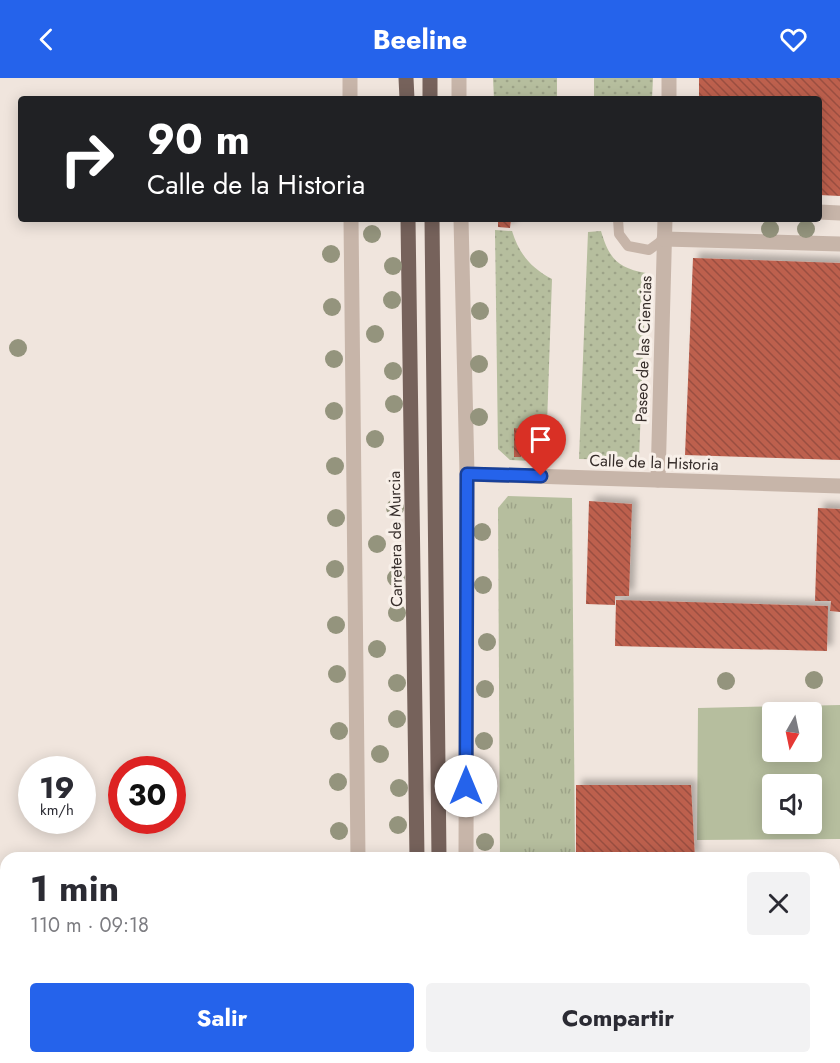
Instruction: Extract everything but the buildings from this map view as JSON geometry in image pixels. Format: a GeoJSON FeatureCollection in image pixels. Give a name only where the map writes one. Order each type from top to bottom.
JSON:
{"type":"FeatureCollection","features":[{"type":"Feature","properties":{"kind":"main road"},"geometry":{"type":"LineString","coordinates":[[406,78],[406,96]]}},
{"type":"Feature","properties":{"kind":"main road"},"geometry":{"type":"LineString","coordinates":[[430,78],[430,96]]}},
{"type":"Feature","properties":{"kind":"main road","name":"Carretera de Murcia"},"geometry":{"type":"LineString","coordinates":[[408,222],[417,852]]}},
{"type":"Feature","properties":{"kind":"main road"},"geometry":{"type":"LineString","coordinates":[[432,222],[439,852]]}},
{"type":"Feature","properties":{"kind":"street"},"geometry":{"type":"LineString","coordinates":[[350,78],[350,96]]}},
{"type":"Feature","properties":{"kind":"street"},"geometry":{"type":"LineString","coordinates":[[459,78],[459,96]]}},
{"type":"Feature","properties":{"kind":"street"},"geometry":{"type":"LineString","coordinates":[[669,78],[669,96]]}},
{"type":"Feature","properties":{"kind":"street"},"geometry":{"type":"LineString","coordinates":[[822,212],[840,213]]}},
{"type":"Feature","properties":{"kind":"street"},"geometry":{"type":"LineString","coordinates":[[351,222],[358,852]]}},
{"type":"Feature","properties":{"kind":"street"},"geometry":{"type":"LineString","coordinates":[[462,222],[467,474],[466,852]]}},
{"type":"Feature","properties":{"kind":"street","name":"Paseo de las Ciencias"},"geometry":{"type":"LineString","coordinates":[[658,480],[664,222]]}},
{"type":"Feature","properties":{"kind":"street"},"geometry":{"type":"LineString","coordinates":[[664,239],[840,244]]}},
{"type":"Feature","properties":{"kind":"street","name":"Calle de la Historia"},"geometry":{"type":"LineString","coordinates":[[467,474],[840,486]]}},
{"type":"Feature","properties":{"kind":"lane"},"geometry":{"type":"LineString","coordinates":[[618,222],[619,234],[628,246],[649,250],[664,239]]}},
{"type":"Feature","properties":{"kind":"green space"},"geometry":{"type":"Polygon","coordinates":[[[493,78],[557,78],[557,96],[494,96],[493,78]]]}},
{"type":"Feature","properties":{"kind":"green space"},"geometry":{"type":"Polygon","coordinates":[[[594,78],[653,78],[652,96],[594,96],[594,78]]]}},
{"type":"Feature","properties":{"kind":"green space"},"geometry":{"type":"Polygon","coordinates":[[[495,230],[512,231],[518,247],[527,260],[552,279],[546,453],[554,453],[554,462],[510,460],[498,449],[495,230]]]}},
{"type":"Feature","properties":{"kind":"green space"},"geometry":{"type":"Polygon","coordinates":[[[601,231],[611,255],[621,265],[646,273],[639,460],[579,459],[588,232],[601,231]]]}},
{"type":"Feature","properties":{"kind":"green space"},"geometry":{"type":"Polygon","coordinates":[[[508,496],[572,498],[575,852],[500,852],[498,508],[508,496]]]}},
{"type":"Feature","properties":{"kind":"green space"},"geometry":{"type":"Polygon","coordinates":[[[822,705],[840,705],[840,839],[697,840],[698,708],[762,707],[762,762],[822,762],[822,705]]]}},
{"type":"Feature","properties":{"kind":"route"},"geometry":{"type":"LineString","coordinates":[[466,786],[467,474],[541,476]]}}]}
